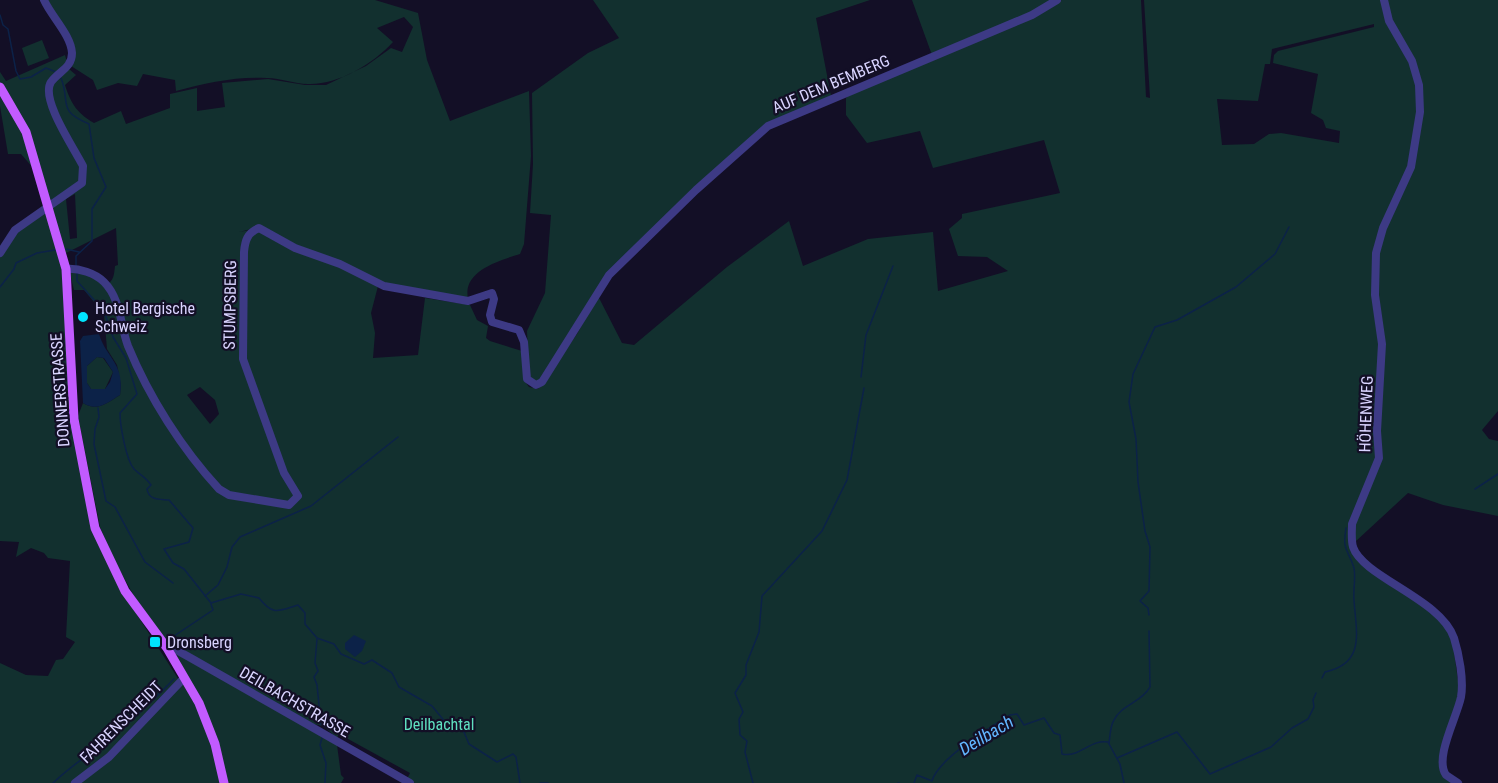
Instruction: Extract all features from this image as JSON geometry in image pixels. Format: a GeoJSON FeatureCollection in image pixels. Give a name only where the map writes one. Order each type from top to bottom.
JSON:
{"type":"FeatureCollection","features":[{"type":"Feature","properties":{"kind":"main road","name":"DONNERSTRASSE"},"geometry":{"type":"LineString","coordinates":[[0,87],[26,132],[69,269],[74,420],[95,528],[125,591],[167,648],[208,722],[224,783]]}},
{"type":"Feature","properties":{"kind":"street"},"geometry":{"type":"LineString","coordinates":[[0,253],[15,230],[76,189],[84,177],[83,166],[48,98],[50,84],[69,65],[70,45],[44,0]]}},
{"type":"Feature","properties":{"kind":"street","name":"AUF DEM BEMBERG"},"geometry":{"type":"LineString","coordinates":[[598,293],[609,275],[696,189],[768,126],[1021,20],[1058,0]]}},
{"type":"Feature","properties":{"kind":"street","name":"HÖHENWEG"},"geometry":{"type":"LineString","coordinates":[[1384,0],[1389,21],[1412,61],[1419,85],[1420,112],[1407,183],[1383,228],[1376,253],[1375,295],[1382,344],[1377,431],[1378,458],[1353,524],[1353,548],[1362,560],[1432,610],[1445,622],[1454,637],[1461,695],[1442,761],[1446,776],[1458,783]]}},
{"type":"Feature","properties":{"kind":"street","name":"STUMPSBERG"},"geometry":{"type":"LineString","coordinates":[[69,269],[86,272],[105,283],[116,301],[128,345],[146,382],[166,417],[209,478],[229,495],[289,505],[298,496],[284,473],[243,359],[244,252],[246,239],[253,230],[259,228],[296,248],[340,264],[393,288],[468,301],[492,293],[495,299],[491,319],[494,324],[516,327],[522,334],[527,378],[533,385],[542,382],[576,333],[598,293]]}},
{"type":"Feature","properties":{"kind":"street","name":"DEILBACHSTRASSE"},"geometry":{"type":"LineString","coordinates":[[167,648],[169,646],[182,653],[410,783]]}},
{"type":"Feature","properties":{"kind":"street","name":"FAHRENSCHEIDT"},"geometry":{"type":"LineString","coordinates":[[75,783],[109,757],[184,678]]}},
{"type":"Feature","properties":{"kind":"green space","name":"Deilbachtal"},"geometry":{"type":"Polygon","coordinates":[[[46,0],[375,0],[418,13],[427,60],[450,121],[529,91],[531,156],[524,244],[520,254],[492,264],[475,275],[467,292],[469,302],[443,299],[385,286],[340,263],[296,248],[259,227],[239,232],[258,229],[295,250],[339,265],[378,286],[371,313],[375,333],[373,358],[418,355],[425,298],[470,305],[477,320],[488,326],[486,338],[522,351],[524,380],[529,387],[538,389],[577,334],[598,296],[622,343],[634,345],[727,267],[789,221],[803,266],[868,239],[933,232],[938,291],[1008,271],[987,257],[958,256],[949,229],[962,218],[962,214],[1060,193],[1044,140],[933,168],[920,131],[867,143],[846,115],[846,98],[853,91],[1028,18],[1062,0],[1141,0],[1146,97],[1150,98],[1144,0],[1498,0],[1498,411],[1482,430],[1489,439],[1498,441],[1498,516],[1443,505],[1408,493],[1355,542],[1359,560],[1431,610],[1444,623],[1452,638],[1460,695],[1440,763],[1443,775],[1454,783],[415,783],[407,779],[410,773],[339,734],[337,738],[323,726],[313,724],[167,641],[134,596],[112,556],[100,527],[78,416],[83,403],[97,407],[106,403],[120,395],[121,385],[117,365],[107,349],[104,314],[84,290],[74,290],[69,270],[85,272],[106,286],[109,284],[115,266],[118,265],[116,228],[64,254],[52,210],[45,208],[34,169],[21,154],[8,154],[0,106],[0,72],[6,81],[65,55],[69,69],[76,75],[65,85],[70,98],[79,112],[94,123],[121,111],[126,124],[170,108],[170,94],[197,88],[197,111],[225,107],[222,83],[268,79],[305,85],[326,85],[350,74],[331,81],[303,84],[272,78],[233,79],[176,91],[175,80],[143,74],[137,86],[118,83],[97,90],[93,80],[71,66],[72,45],[46,0]],[[404,17],[377,28],[393,42],[355,71],[366,66],[391,48],[402,52],[413,27],[404,17]],[[1374,24],[1272,49],[1270,64],[1265,64],[1258,101],[1217,99],[1222,145],[1254,144],[1269,134],[1281,133],[1339,143],[1340,131],[1326,128],[1323,120],[1311,113],[1318,74],[1273,63],[1274,55],[1278,51],[1374,27],[1374,24]],[[75,194],[66,199],[70,239],[77,238],[75,194]],[[200,387],[187,395],[210,424],[219,414],[215,400],[200,387]]]}},
{"type":"Feature","properties":{"kind":"green space"},"geometry":{"type":"Polygon","coordinates":[[[593,0],[870,0],[816,18],[831,96],[764,127],[608,274],[539,383],[529,379],[527,331],[545,293],[551,215],[530,213],[533,164],[532,93],[588,53],[619,38],[593,0]]]}},
{"type":"Feature","properties":{"kind":"green space"},"geometry":{"type":"Polygon","coordinates":[[[912,0],[1052,0],[1032,12],[932,55],[912,0]]]}},
{"type":"Feature","properties":{"kind":"green space"},"geometry":{"type":"Polygon","coordinates":[[[42,40],[49,58],[28,66],[22,48],[42,40]]]}},
{"type":"Feature","properties":{"kind":"green space"},"geometry":{"type":"Polygon","coordinates":[[[47,211],[65,271],[72,420],[91,527],[123,593],[179,680],[108,755],[72,783],[0,783],[0,663],[26,675],[48,676],[56,660],[63,659],[75,642],[66,637],[70,561],[48,558],[44,553],[31,548],[16,557],[19,542],[0,541],[0,257],[16,232],[47,211]]]}},
{"type":"Feature","properties":{"kind":"green space"},"geometry":{"type":"Polygon","coordinates":[[[97,357],[103,358],[113,372],[105,389],[91,389],[87,383],[87,366],[97,357]]]}},
{"type":"Feature","properties":{"kind":"green space"},"geometry":{"type":"Polygon","coordinates":[[[176,652],[337,745],[341,775],[344,778],[341,783],[226,783],[221,758],[174,653],[176,652]]]}},
{"type":"Feature","properties":{"kind":"green space"},"geometry":{"type":"Polygon","coordinates":[[[184,683],[208,729],[220,783],[79,783],[184,683]]]}},
{"type":"Feature","properties":{"kind":"water"},"geometry":{"type":"Polygon","coordinates":[[[99,334],[120,375],[120,395],[97,407],[83,403],[80,341],[83,336],[99,334]],[[97,357],[87,366],[87,383],[91,389],[105,389],[110,382],[113,372],[104,358],[97,357]]]}},
{"type":"Feature","properties":{"kind":"water"},"geometry":{"type":"Polygon","coordinates":[[[354,635],[366,641],[362,651],[355,657],[345,649],[345,643],[354,635]]]}},
{"type":"Feature","properties":{"kind":"waterway","name":"Deilbach"},"geometry":{"type":"LineString","coordinates":[[0,15],[3,25],[8,29],[16,71],[20,79],[31,77],[46,68],[56,72]]}},
{"type":"Feature","properties":{"kind":"waterway","name":"Deilbach"},"geometry":{"type":"LineString","coordinates":[[61,78],[68,110],[89,124],[94,158],[106,187],[92,209],[92,241],[76,256],[76,267]]}},
{"type":"Feature","properties":{"kind":"waterway"},"geometry":{"type":"LineString","coordinates":[[1149,615],[1148,608],[1140,601],[1149,591],[1150,547],[1145,531],[1138,482],[1136,439],[1129,402],[1133,374],[1155,327],[1177,320],[1236,287],[1275,254],[1289,227]]}},
{"type":"Feature","properties":{"kind":"waterway"},"geometry":{"type":"LineString","coordinates":[[66,249],[79,252]]}},
{"type":"Feature","properties":{"kind":"waterway"},"geometry":{"type":"LineString","coordinates":[[0,287],[16,263],[37,253],[55,250]]}},
{"type":"Feature","properties":{"kind":"waterway"},"geometry":{"type":"LineString","coordinates":[[861,377],[866,335],[893,266]]}},
{"type":"Feature","properties":{"kind":"waterway","name":"Deilbach"},"geometry":{"type":"LineString","coordinates":[[77,272],[77,281],[104,311],[113,337],[126,358],[137,394],[120,413],[124,442],[131,465],[151,485],[147,489],[150,496],[155,499],[169,500],[193,528],[189,542],[164,549],[173,563],[184,569],[211,603],[241,594],[259,598],[268,608],[276,611],[298,605],[305,613],[305,624],[317,638],[334,644],[341,654],[364,664],[372,660],[392,673],[399,687],[432,706],[446,723],[454,722],[464,732],[469,744],[497,762],[513,754],[516,757],[520,783]]}},
{"type":"Feature","properties":{"kind":"waterway"},"geometry":{"type":"LineString","coordinates":[[753,783],[745,752],[747,741],[740,735],[739,719],[743,712],[735,693],[746,675],[746,665],[759,632],[762,596],[822,531],[847,480],[864,388]]}},
{"type":"Feature","properties":{"kind":"waterway"},"geometry":{"type":"LineString","coordinates":[[98,408],[99,417],[94,444],[106,501],[115,507],[145,562],[173,583]]}},
{"type":"Feature","properties":{"kind":"waterway"},"geometry":{"type":"LineString","coordinates":[[205,596],[218,585],[227,567],[232,547],[240,537],[311,506],[398,437]]}},
{"type":"Feature","properties":{"kind":"waterway"},"geometry":{"type":"LineString","coordinates":[[1475,489],[1498,474]]}},
{"type":"Feature","properties":{"kind":"waterway"},"geometry":{"type":"LineString","coordinates":[[1322,678],[1325,672],[1338,668],[1347,661],[1356,645],[1355,572],[1345,546],[1346,528]]}},
{"type":"Feature","properties":{"kind":"waterway"},"geometry":{"type":"LineString","coordinates":[[171,638],[213,610],[211,604]]}},
{"type":"Feature","properties":{"kind":"waterway"},"geometry":{"type":"LineString","coordinates":[[1109,744],[1112,725],[1117,715],[1150,687],[1149,631]]}},
{"type":"Feature","properties":{"kind":"waterway"},"geometry":{"type":"LineString","coordinates":[[317,639],[315,663],[318,671],[314,677],[317,685],[321,725]]}},
{"type":"Feature","properties":{"kind":"waterway"},"geometry":{"type":"LineString","coordinates":[[53,783],[125,726],[174,679]]}},
{"type":"Feature","properties":{"kind":"waterway"},"geometry":{"type":"LineString","coordinates":[[1117,758],[1177,732],[1210,774],[1271,747],[1292,728],[1308,719],[1314,707],[1313,700],[1316,693]]}},
{"type":"Feature","properties":{"kind":"waterway","name":"Deilbach"},"geometry":{"type":"LineString","coordinates":[[914,783],[917,775],[932,781],[944,763],[965,745],[1010,715],[1017,714],[1024,725],[1044,718],[1054,733],[1060,735],[1062,754],[1068,755],[1096,743],[1108,742],[1120,764],[1124,783]]}},
{"type":"Feature","properties":{"kind":"waterway"},"geometry":{"type":"LineString","coordinates":[[322,738],[320,745],[326,763],[325,783]]}},
{"type":"Feature","properties":{"kind":"waterway","name":"Deilbach"},"geometry":{"type":"LineString","coordinates":[[540,783],[548,783]]}},
{"type":"Feature","properties":{"kind":"place","name":"Hotel Bergische Schweiz"},"geometry":{"type":"Point","coordinates":[83,317]}},
{"type":"Feature","properties":{"kind":"place","name":"Dronsberg"},"geometry":{"type":"Point","coordinates":[155,642]}}]}
